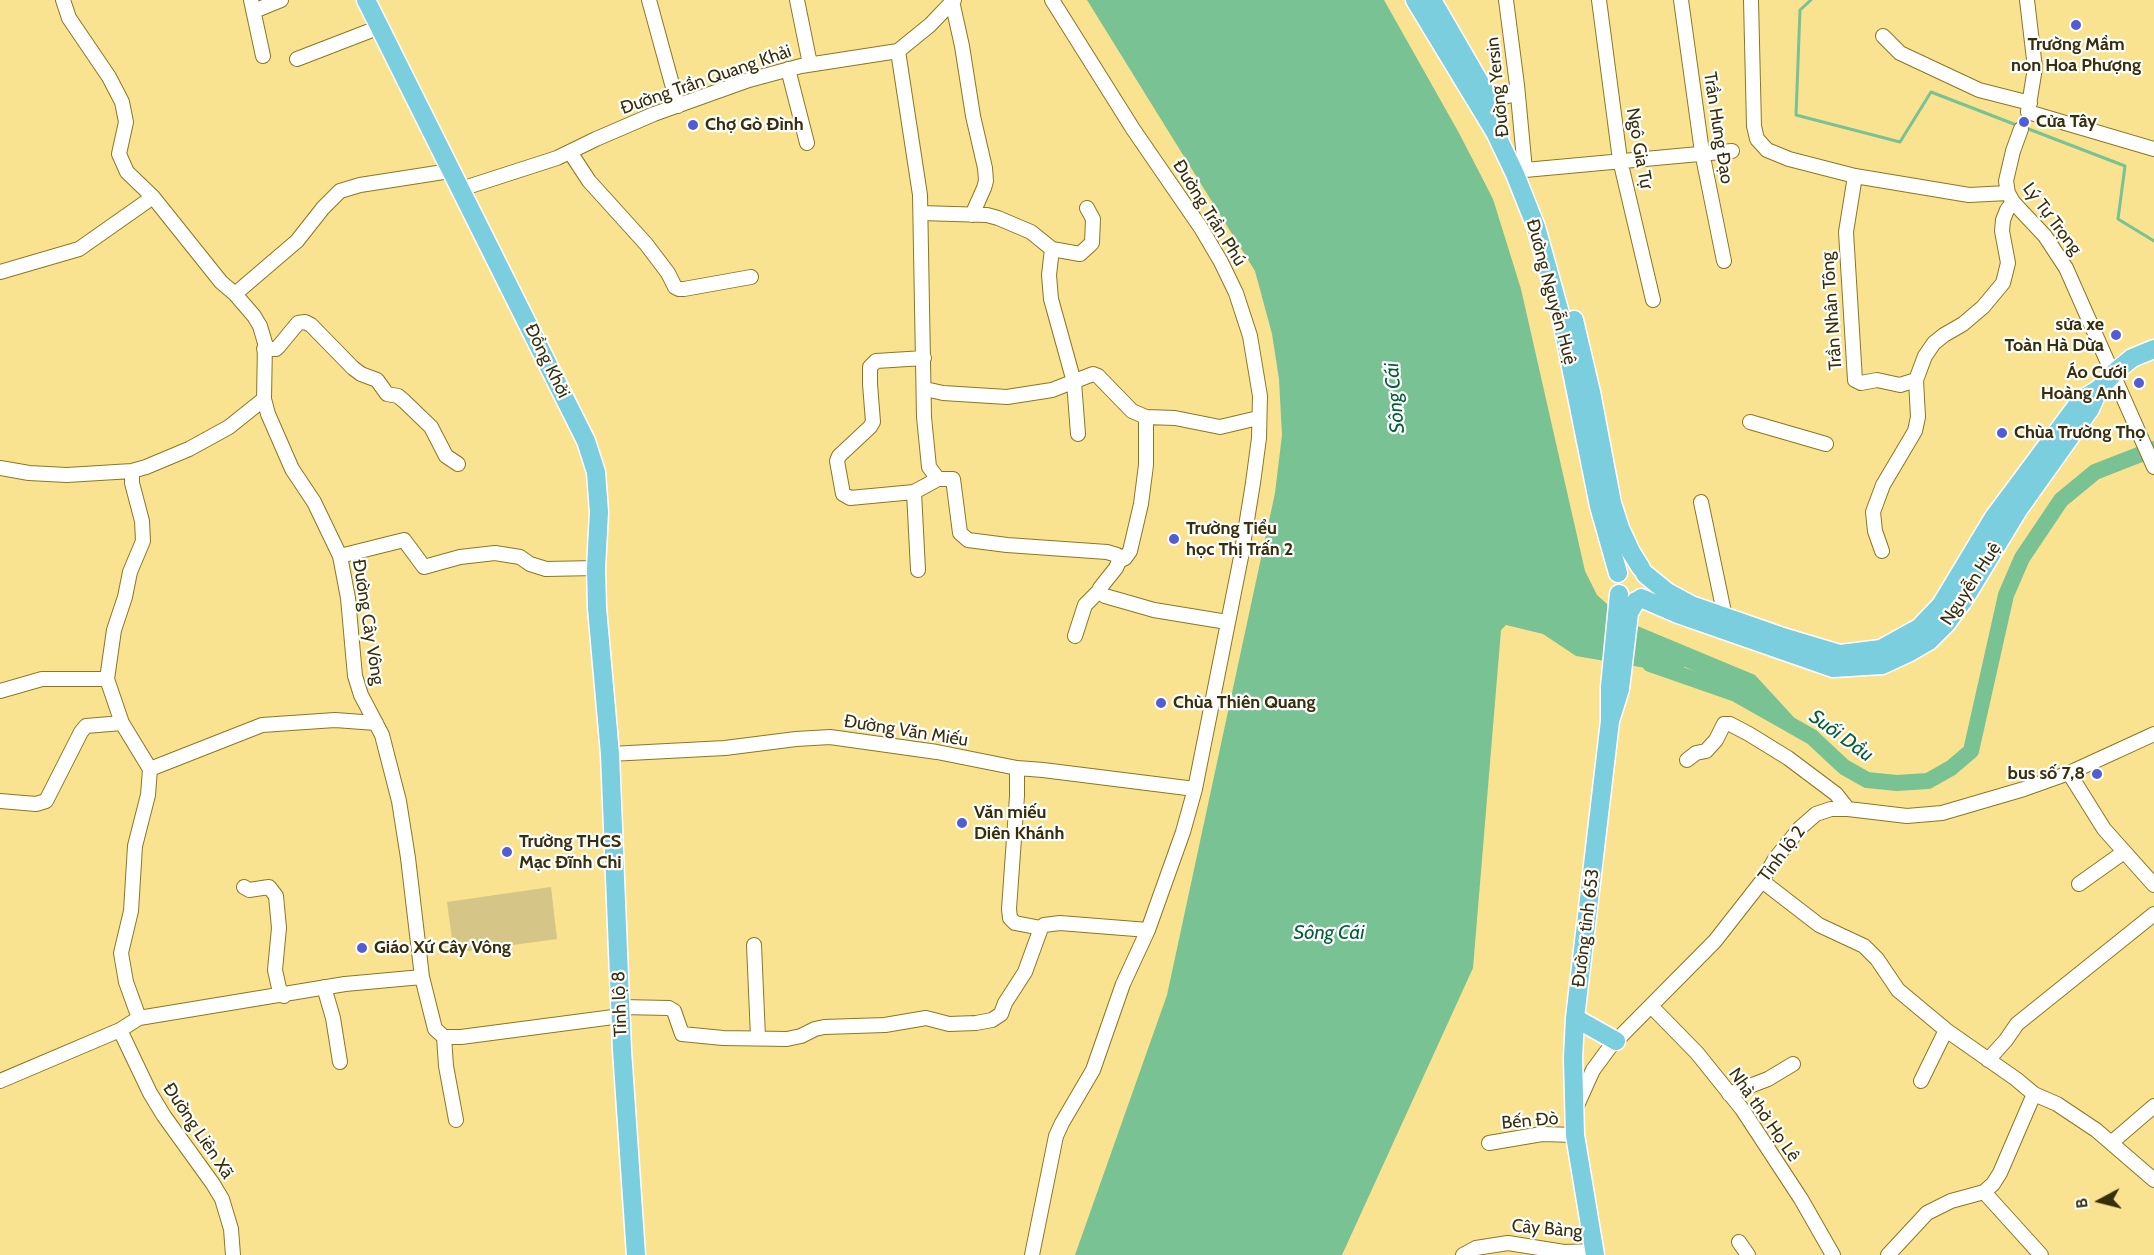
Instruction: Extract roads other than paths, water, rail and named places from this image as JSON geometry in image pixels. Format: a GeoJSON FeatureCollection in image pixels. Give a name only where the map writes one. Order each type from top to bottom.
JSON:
{"type":"FeatureCollection","features":[{"type":"Feature","properties":{"kind":"main road","name":"Đồng Khởi"},"geometry":{"type":"LineString","coordinates":[[366,0],[593,459],[599,512],[596,568],[598,619],[610,754]]}},
{"type":"Feature","properties":{"kind":"main road","name":"Đường Nguyễn Huệ"},"geometry":{"type":"LineString","coordinates":[[1415,0],[1520,172],[1547,222],[1557,252],[1584,394],[1599,506],[1618,573]]}},
{"type":"Feature","properties":{"kind":"main road","name":"Đường Nguyễn Huệ"},"geometry":{"type":"LineString","coordinates":[[1432,0],[1503,124],[1520,172]]}},
{"type":"Feature","properties":{"kind":"main road","name":"Nguyễn Huệ"},"geometry":{"type":"LineString","coordinates":[[1643,571],[1666,592],[1833,668],[1882,665],[1929,640],[1946,624],[1963,602],[2018,510],[2090,409],[2099,389],[2132,358],[2154,349]]}},
{"type":"Feature","properties":{"kind":"main road","name":"Đường Nguyễn Huệ"},"geometry":{"type":"LineString","coordinates":[[1584,394],[1620,528],[1643,571]]}},
{"type":"Feature","properties":{"kind":"main road"},"geometry":{"type":"LineString","coordinates":[[1624,564],[1635,565],[1643,571],[1647,587],[1639,599],[1625,602],[1619,594],[1618,573],[1624,564]]}},
{"type":"Feature","properties":{"kind":"main road","name":"Đường tỉnh 653"},"geometry":{"type":"LineString","coordinates":[[1575,1135],[1575,1018],[1615,688],[1622,619],[1619,594]]}},
{"type":"Feature","properties":{"kind":"main road","name":"Nguyễn Huệ"},"geometry":{"type":"LineString","coordinates":[[1639,599],[1677,614],[1778,643]]}},
{"type":"Feature","properties":{"kind":"main road","name":"Đường tỉnh 653"},"geometry":{"type":"LineString","coordinates":[[1622,619],[1639,599]]}},
{"type":"Feature","properties":{"kind":"main road","name":"Tỉnh lộ 8"},"geometry":{"type":"LineString","coordinates":[[610,754],[621,1011],[636,1255]]}},
{"type":"Feature","properties":{"kind":"main road"},"geometry":{"type":"LineString","coordinates":[[1575,1018],[1616,1041]]}},
{"type":"Feature","properties":{"kind":"main road"},"geometry":{"type":"LineString","coordinates":[[1575,1135],[1595,1253]]}},
{"type":"Feature","properties":{"kind":"street","name":"Đường Cây Vông"},"geometry":{"type":"LineString","coordinates":[[63,0],[69,18],[109,77],[122,102],[126,122],[119,154],[127,172],[153,197],[215,275],[254,316],[264,336],[264,399],[284,452],[298,481],[322,516],[340,556],[348,598],[355,676],[388,756],[399,801],[408,858],[422,977],[435,1029],[444,1037]]}},
{"type":"Feature","properties":{"kind":"street"},"geometry":{"type":"LineString","coordinates":[[263,56],[252,6],[281,0]]}},
{"type":"Feature","properties":{"kind":"street"},"geometry":{"type":"LineString","coordinates":[[649,0],[678,106]]}},
{"type":"Feature","properties":{"kind":"street"},"geometry":{"type":"LineString","coordinates":[[797,0],[810,64]]}},
{"type":"Feature","properties":{"kind":"street","name":"Đường Trần Phú"},"geometry":{"type":"LineString","coordinates":[[1032,1255],[1052,1152],[1062,1123],[1093,1070],[1123,984],[1148,930],[1183,832],[1195,789],[1241,557],[1259,438],[1260,396],[1250,336],[1236,293],[1221,262],[1201,228],[1133,129],[1052,0]]}},
{"type":"Feature","properties":{"kind":"street","name":"Đường Yersin"},"geometry":{"type":"LineString","coordinates":[[1506,0],[1517,85],[1520,172]]}},
{"type":"Feature","properties":{"kind":"street","name":"Ngô Gia Tự"},"geometry":{"type":"LineString","coordinates":[[1599,0],[1620,160],[1653,300]]}},
{"type":"Feature","properties":{"kind":"street","name":"Trần Hưng Đạo"},"geometry":{"type":"LineString","coordinates":[[1681,0],[1702,152],[1724,261]]}},
{"type":"Feature","properties":{"kind":"street"},"geometry":{"type":"LineString","coordinates":[[1751,0],[1754,126],[1757,139],[1767,150],[1789,159],[1855,176],[1969,195],[2011,198],[2003,220],[2002,231],[2008,263],[2003,283],[1983,307],[1963,324],[1934,343],[1925,356],[1916,380],[1918,417],[1915,431],[1883,485],[1873,512],[1875,531],[1882,551]]}},
{"type":"Feature","properties":{"kind":"street","name":"Lý Tự Trọng"},"geometry":{"type":"LineString","coordinates":[[2027,0],[2035,56],[2035,77],[2006,182],[2011,198],[2067,267],[2154,467]]}},
{"type":"Feature","properties":{"kind":"street"},"geometry":{"type":"LineString","coordinates":[[938,479],[929,467],[927,452],[924,417],[921,213],[918,176],[898,51],[930,25],[953,1]]}},
{"type":"Feature","properties":{"kind":"street"},"geometry":{"type":"LineString","coordinates":[[953,1],[974,123],[985,168],[984,188],[972,215]]}},
{"type":"Feature","properties":{"kind":"street"},"geometry":{"type":"LineString","coordinates":[[297,59],[380,27]]}},
{"type":"Feature","properties":{"kind":"street"},"geometry":{"type":"LineString","coordinates":[[1883,36],[1900,53],[2026,115],[2154,149]]}},
{"type":"Feature","properties":{"kind":"street","name":"Đường Trần Quang Khải"},"geometry":{"type":"LineString","coordinates":[[461,189],[543,163],[611,132],[749,80],[810,64],[898,51]]}},
{"type":"Feature","properties":{"kind":"street"},"geometry":{"type":"LineString","coordinates":[[788,69],[807,143]]}},
{"type":"Feature","properties":{"kind":"street"},"geometry":{"type":"LineString","coordinates":[[1487,96],[1494,99],[1508,96],[1513,94],[1517,85]]}},
{"type":"Feature","properties":{"kind":"street"},"geometry":{"type":"LineString","coordinates":[[1520,172],[1620,160],[1732,151]]}},
{"type":"Feature","properties":{"kind":"street"},"geometry":{"type":"LineString","coordinates":[[570,152],[576,165],[646,244],[679,290],[751,277]]}},
{"type":"Feature","properties":{"kind":"street"},"geometry":{"type":"LineString","coordinates":[[235,294],[290,248],[340,191],[360,185],[450,171]]}},
{"type":"Feature","properties":{"kind":"street","name":"Trần Nhân Tông"},"geometry":{"type":"LineString","coordinates":[[1855,176],[1846,232],[1855,380],[1860,383],[1877,380],[1900,385],[1916,380]]}},
{"type":"Feature","properties":{"kind":"street"},"geometry":{"type":"LineString","coordinates":[[0,272],[79,249],[153,197]]}},
{"type":"Feature","properties":{"kind":"street"},"geometry":{"type":"LineString","coordinates":[[921,213],[987,215],[1030,232],[1052,249],[1080,254],[1092,243],[1093,219],[1087,208]]}},
{"type":"Feature","properties":{"kind":"street"},"geometry":{"type":"LineString","coordinates":[[1052,249],[1049,275],[1051,299],[1074,382],[1078,434]]}},
{"type":"Feature","properties":{"kind":"street"},"geometry":{"type":"LineString","coordinates":[[264,349],[276,349],[298,323],[304,322],[311,325],[353,368],[377,380],[387,394],[398,396],[404,401],[431,427],[447,456],[458,464]]}},
{"type":"Feature","properties":{"kind":"street"},"geometry":{"type":"LineString","coordinates":[[924,358],[876,361],[872,364],[869,371],[873,422],[837,460],[840,488],[847,497],[914,492],[938,479],[950,478],[955,482],[960,534],[968,540],[1107,552],[1117,555],[1119,561]]}},
{"type":"Feature","properties":{"kind":"street"},"geometry":{"type":"LineString","coordinates":[[925,388],[943,393],[1007,398],[1052,390],[1087,376],[1098,376],[1132,411],[1146,417],[1175,418],[1220,427],[1258,418]]}},
{"type":"Feature","properties":{"kind":"street"},"geometry":{"type":"LineString","coordinates":[[0,468],[29,473],[67,475],[132,471],[189,449],[229,427],[264,399]]}},
{"type":"Feature","properties":{"kind":"street"},"geometry":{"type":"LineString","coordinates":[[1075,636],[1085,605],[1100,590],[1119,561],[1125,558],[1130,551],[1141,504],[1146,465],[1146,417]]}},
{"type":"Feature","properties":{"kind":"street"},"geometry":{"type":"LineString","coordinates":[[1750,422],[1826,444]]}},
{"type":"Feature","properties":{"kind":"street"},"geometry":{"type":"LineString","coordinates":[[132,471],[132,483],[142,521],[142,541],[130,573],[114,630],[107,679],[122,723],[150,769],[148,795],[135,846],[131,911],[121,953],[126,982],[139,1018]]}},
{"type":"Feature","properties":{"kind":"street"},"geometry":{"type":"LineString","coordinates":[[914,492],[918,570]]}},
{"type":"Feature","properties":{"kind":"street"},"geometry":{"type":"LineString","coordinates":[[1701,502],[1725,617]]}},
{"type":"Feature","properties":{"kind":"street"},"geometry":{"type":"LineString","coordinates":[[340,556],[404,540],[424,567],[460,557],[495,553],[520,557],[530,564],[546,569],[596,568]]}},
{"type":"Feature","properties":{"kind":"street"},"geometry":{"type":"LineString","coordinates":[[1100,590],[1105,596],[1154,610],[1227,622]]}},
{"type":"Feature","properties":{"kind":"street"},"geometry":{"type":"LineString","coordinates":[[0,691],[42,679],[107,679]]}},
{"type":"Feature","properties":{"kind":"street"},"geometry":{"type":"LineString","coordinates":[[150,769],[262,725],[335,720],[376,723]]}},
{"type":"Feature","properties":{"kind":"street"},"geometry":{"type":"LineString","coordinates":[[0,801],[36,804],[46,801],[86,726],[122,723]]}},
{"type":"Feature","properties":{"kind":"street"},"geometry":{"type":"LineString","coordinates":[[1687,759],[1696,753],[1706,751],[1716,740],[1724,724],[1730,724],[1788,758],[1836,794],[1848,809]]}},
{"type":"Feature","properties":{"kind":"street","name":"Tỉnh lộ 2"},"geometry":{"type":"LineString","coordinates":[[1574,1113],[1593,1070],[1616,1041],[1715,941],[1762,881],[1775,859],[1806,822],[1816,814],[1831,809],[1906,816],[1942,813],[2069,773],[2154,734]]}},
{"type":"Feature","properties":{"kind":"street","name":"Đường Văn Miếu"},"geometry":{"type":"LineString","coordinates":[[610,754],[725,748],[830,737],[937,752],[1017,768],[1195,789]]}},
{"type":"Feature","properties":{"kind":"street"},"geometry":{"type":"LineString","coordinates":[[1017,768],[1009,914],[1012,921],[1018,924],[1041,928]]}},
{"type":"Feature","properties":{"kind":"street"},"geometry":{"type":"LineString","coordinates":[[2069,773],[2104,829],[2154,885]]}},
{"type":"Feature","properties":{"kind":"street"},"geometry":{"type":"LineString","coordinates":[[2079,884],[2124,852]]}},
{"type":"Feature","properties":{"kind":"street"},"geometry":{"type":"LineString","coordinates":[[1762,881],[1819,925],[1870,951],[1898,990],[1946,1030],[2034,1094],[2057,1104],[2096,1130],[2154,1180]]}},
{"type":"Feature","properties":{"kind":"street"},"geometry":{"type":"LineString","coordinates":[[244,887],[249,890],[269,887],[276,896],[279,928],[275,970],[279,988],[284,996]]}},
{"type":"Feature","properties":{"kind":"street"},"geometry":{"type":"LineString","coordinates":[[1988,1060],[2017,1024],[2154,915]]}},
{"type":"Feature","properties":{"kind":"street"},"geometry":{"type":"LineString","coordinates":[[456,1120],[446,1066],[444,1037],[460,1037],[621,1011],[672,1009],[680,1031],[686,1036],[794,1038],[824,1027],[898,1024],[920,1018],[949,1024],[975,1023],[997,1019],[1025,972],[1044,925],[1060,923],[1148,930]]}},
{"type":"Feature","properties":{"kind":"street"},"geometry":{"type":"LineString","coordinates":[[754,945],[758,1037]]}},
{"type":"Feature","properties":{"kind":"street"},"geometry":{"type":"LineString","coordinates":[[0,1082],[120,1030],[139,1018],[284,996],[324,987],[422,977]]}},
{"type":"Feature","properties":{"kind":"street"},"geometry":{"type":"LineString","coordinates":[[324,987],[333,1018],[340,1062]]}},
{"type":"Feature","properties":{"kind":"street","name":"Nhà thờ Họ Lê"},"geometry":{"type":"LineString","coordinates":[[1651,1006],[1697,1053],[1742,1110],[1801,1199],[1833,1255]]}},
{"type":"Feature","properties":{"kind":"street","name":"Đường Liên Xã"},"geometry":{"type":"LineString","coordinates":[[120,1030],[150,1094],[222,1199],[227,1214],[233,1255]]}},
{"type":"Feature","properties":{"kind":"street"},"geometry":{"type":"LineString","coordinates":[[1921,1081],[1946,1030]]}},
{"type":"Feature","properties":{"kind":"street"},"geometry":{"type":"LineString","coordinates":[[1729,1094],[1768,1079],[1793,1064]]}},
{"type":"Feature","properties":{"kind":"street"},"geometry":{"type":"LineString","coordinates":[[1888,1255],[1927,1213],[1952,1201],[1984,1192],[1993,1184],[2000,1173],[2034,1094]]}},
{"type":"Feature","properties":{"kind":"street"},"geometry":{"type":"LineString","coordinates":[[2111,1143],[2154,1106]]}},
{"type":"Feature","properties":{"kind":"street","name":"Bến Đò"},"geometry":{"type":"LineString","coordinates":[[1489,1143],[1542,1134],[1575,1135]]}},
{"type":"Feature","properties":{"kind":"street"},"geometry":{"type":"LineString","coordinates":[[1984,1192],[2041,1255]]}},
{"type":"Feature","properties":{"kind":"street"},"geometry":{"type":"LineString","coordinates":[[1739,1242],[1748,1255]]}},
{"type":"Feature","properties":{"kind":"street","name":"Cây Bàng"},"geometry":{"type":"LineString","coordinates":[[1463,1255],[1476,1248],[1508,1243],[1564,1252],[1595,1253]]}},
{"type":"Feature","properties":{"kind":"water","name":"Sông Cái"},"geometry":{"type":"Polygon","coordinates":[[[1087,0],[1384,0],[1459,133],[1493,199],[1521,289],[1585,571],[1597,595],[1635,625],[1755,675],[1812,737],[1742,693],[1685,667],[1669,672],[1576,656],[1543,634],[1506,625],[1501,630],[1473,968],[1342,1255],[1075,1255],[1167,995],[1275,493],[1282,435],[1279,379],[1272,334],[1255,271],[1087,0]]]}},
{"type":"Feature","properties":{"kind":"waterway"},"geometry":{"type":"LineString","coordinates":[[1811,0],[1800,10],[1796,115],[1900,142],[1931,92],[2019,126]]}},
{"type":"Feature","properties":{"kind":"waterway"},"geometry":{"type":"LineString","coordinates":[[2026,128],[2125,166],[2118,219],[2154,241]]}},
{"type":"Feature","properties":{"kind":"waterway","name":"Suối Dầu"},"geometry":{"type":"LineString","coordinates":[[1650,664],[1736,694],[1812,737],[1844,767],[1867,780],[1897,783],[1928,781],[1951,768],[1971,751],[2006,595],[2022,558],[2061,500],[2095,472],[2154,449]]}},
{"type":"Feature","properties":{"kind":"place","name":"Trường Mầm non Hoa Phượng"},"geometry":{"type":"Point","coordinates":[2076,25]}},
{"type":"Feature","properties":{"kind":"place","name":"Cửa Tây"},"geometry":{"type":"Point","coordinates":[2024,122]}},
{"type":"Feature","properties":{"kind":"place","name":"Chợ Gò Đình"},"geometry":{"type":"Point","coordinates":[693,125]}},
{"type":"Feature","properties":{"kind":"place","name":"sửa xe Toàn Hà Dừa"},"geometry":{"type":"Point","coordinates":[2116,335]}},
{"type":"Feature","properties":{"kind":"place","name":"Áo Cưới Hoàng Anh"},"geometry":{"type":"Point","coordinates":[2139,383]}},
{"type":"Feature","properties":{"kind":"place","name":"Chùa Trường Thọ"},"geometry":{"type":"Point","coordinates":[2002,433]}},
{"type":"Feature","properties":{"kind":"place","name":"Trường Tiểu học Thị Trấn 2"},"geometry":{"type":"Point","coordinates":[1174,539]}},
{"type":"Feature","properties":{"kind":"place","name":"Chùa Thiên Quang"},"geometry":{"type":"Point","coordinates":[1161,703]}},
{"type":"Feature","properties":{"kind":"place","name":"bus số 7,8"},"geometry":{"type":"Point","coordinates":[2097,774]}},
{"type":"Feature","properties":{"kind":"place","name":"Văn miếu Diên Khánh"},"geometry":{"type":"Point","coordinates":[962,823]}},
{"type":"Feature","properties":{"kind":"place","name":"Trường THCS Mạc Đĩnh Chi"},"geometry":{"type":"Point","coordinates":[507,852]}},
{"type":"Feature","properties":{"kind":"place","name":"Giáo Xứ Cây Vông"},"geometry":{"type":"Point","coordinates":[362,948]}}]}
